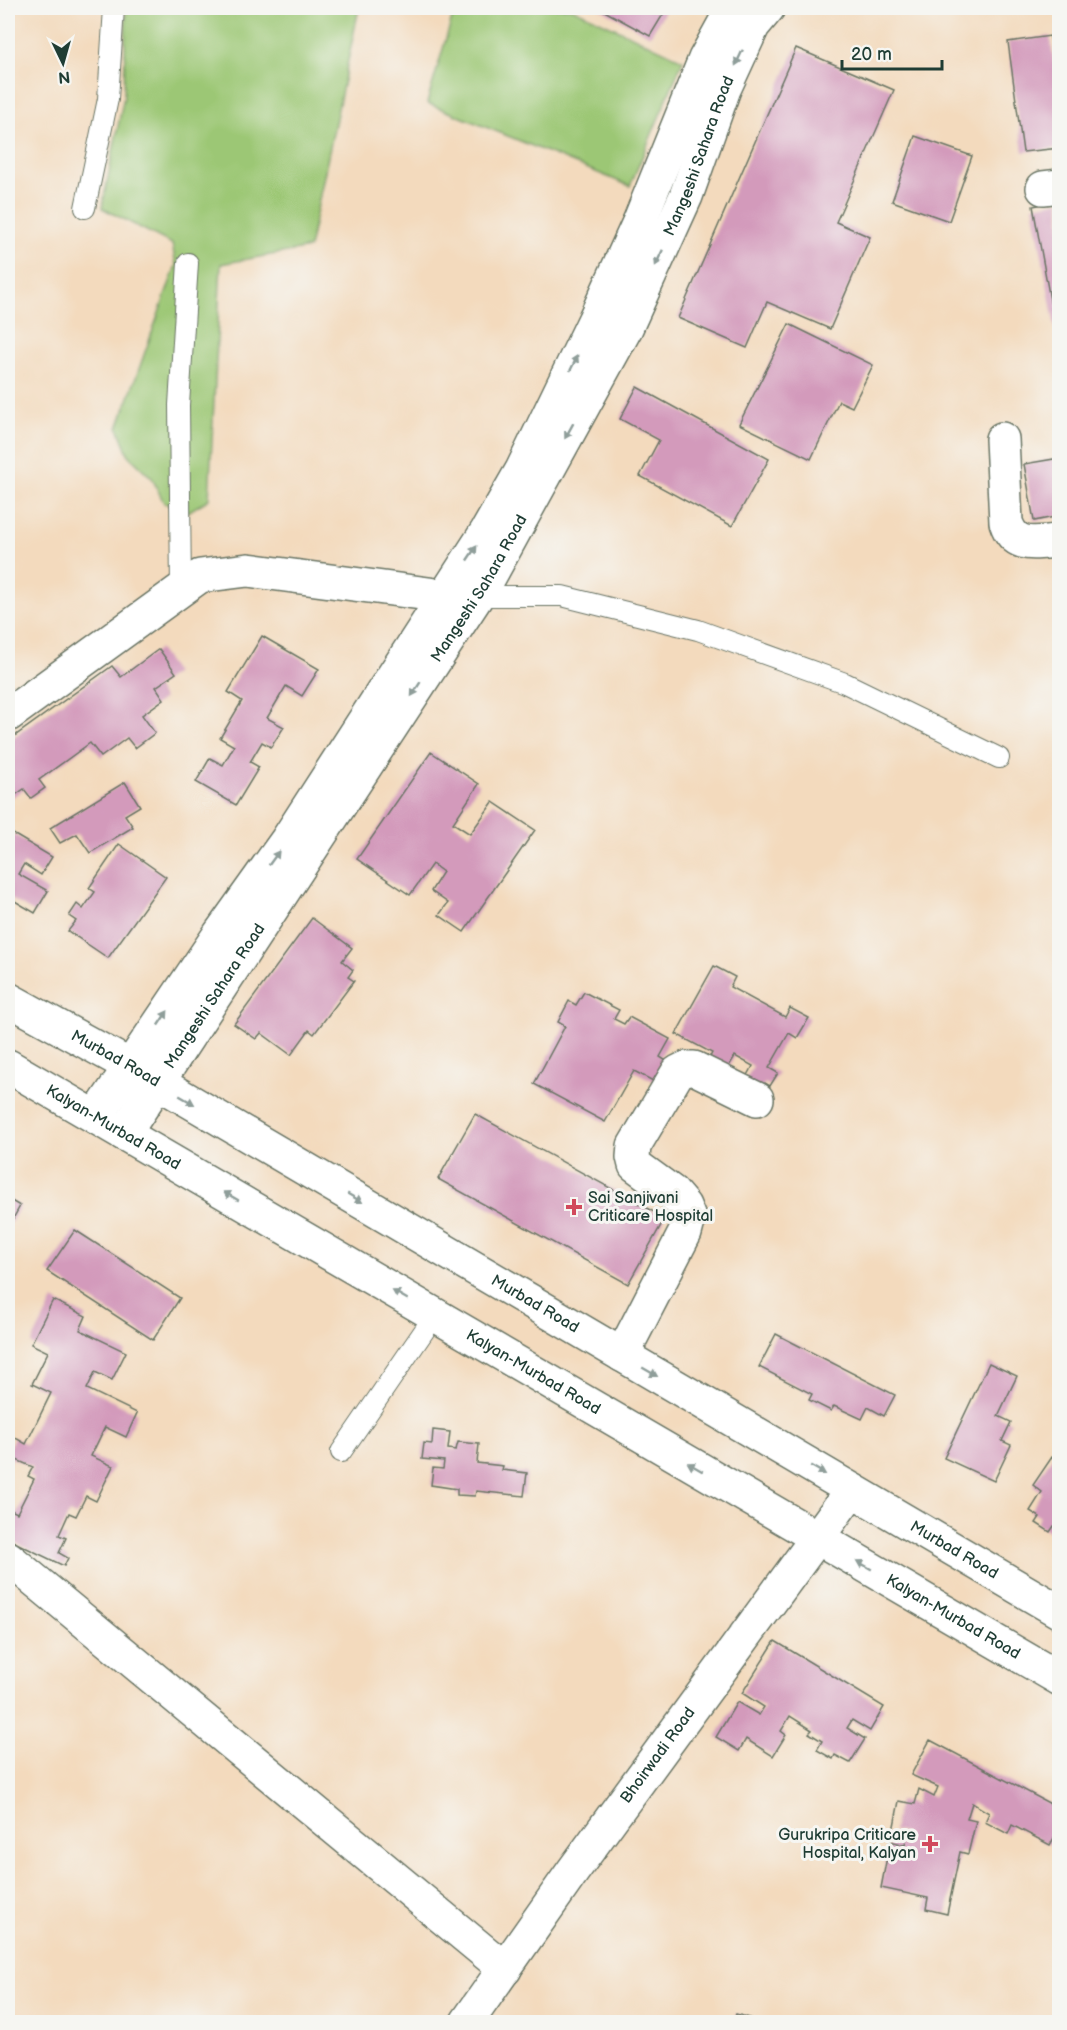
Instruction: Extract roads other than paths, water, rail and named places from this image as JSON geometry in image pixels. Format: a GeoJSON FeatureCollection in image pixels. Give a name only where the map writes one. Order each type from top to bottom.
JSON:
{"type":"FeatureCollection","features":[{"type":"Feature","properties":{"kind":"main road","name":"Mangeshi Sahara Road"},"geometry":{"type":"LineString","coordinates":[[96,1117],[219,935],[287,840],[487,531],[522,470],[594,321],[640,220],[705,59],[733,8]]}},
{"type":"Feature","properties":{"kind":"main road","name":"Mangeshi Sahara Road"},"geometry":{"type":"LineString","coordinates":[[124,1134],[478,596],[626,328],[686,196],[724,89],[753,26],[768,8]]}},
{"type":"Feature","properties":{"kind":"main road"},"geometry":{"type":"LineString","coordinates":[[1002,439],[1006,522],[1009,533],[1016,540],[1024,543],[1059,541]]}},
{"type":"Feature","properties":{"kind":"main road"},"geometry":{"type":"LineString","coordinates":[[8,715],[200,576],[248,570],[444,596]]}},
{"type":"Feature","properties":{"kind":"main road","name":"Murbad Road"},"geometry":{"type":"LineString","coordinates":[[8,999],[158,1082],[1059,1612]]}},
{"type":"Feature","properties":{"kind":"main road","name":"Kalyan-Murbad Road"},"geometry":{"type":"LineString","coordinates":[[8,1066],[1059,1679]]}},
{"type":"Feature","properties":{"kind":"main road"},"geometry":{"type":"LineString","coordinates":[[622,1355],[685,1233],[689,1218],[684,1206],[672,1192],[635,1165],[634,1146],[678,1072],[686,1068],[694,1068],[757,1099]]}},
{"type":"Feature","properties":{"kind":"main road","name":"Bhoirwadi Road"},"geometry":{"type":"LineString","coordinates":[[467,2022],[573,1871],[852,1490]]}},
{"type":"Feature","properties":{"kind":"main road"},"geometry":{"type":"LineString","coordinates":[[8,1558],[505,1969]]}},
{"type":"Feature","properties":{"kind":"lane"},"geometry":{"type":"LineString","coordinates":[[85,208],[108,99],[114,8]]}},
{"type":"Feature","properties":{"kind":"lane"},"geometry":{"type":"LineString","coordinates":[[181,589],[179,405],[188,263]]}},
{"type":"Feature","properties":{"kind":"lane"},"geometry":{"type":"LineString","coordinates":[[444,596],[562,596],[698,630],[845,683],[999,758]]}},
{"type":"Feature","properties":{"kind":"lane"},"geometry":{"type":"LineString","coordinates":[[341,1452],[435,1315]]}},
{"type":"Feature","properties":{"kind":"place","name":"Sai Sanjivani Criticare Hospital"},"geometry":{"type":"Point","coordinates":[574,1207]}},
{"type":"Feature","properties":{"kind":"place","name":"Gurukripa Criticare Hospital, Kalyan"},"geometry":{"type":"Point","coordinates":[930,1844]}}]}
